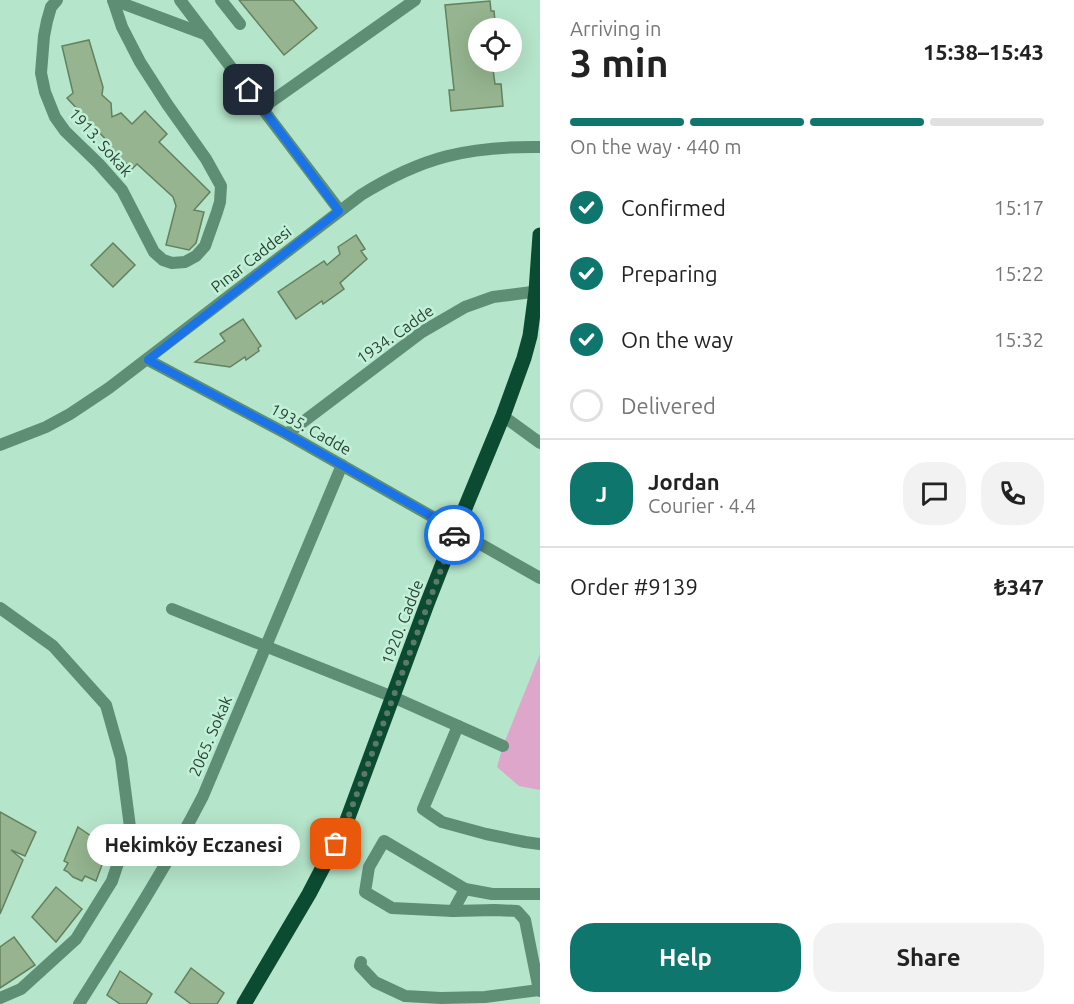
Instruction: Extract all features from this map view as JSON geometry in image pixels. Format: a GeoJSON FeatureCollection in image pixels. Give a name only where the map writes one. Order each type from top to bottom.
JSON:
{"type":"FeatureCollection","features":[{"type":"Feature","properties":{"kind":"main road","name":"1920. Cadde"},"geometry":{"type":"LineString","coordinates":[[244,1004],[309,894],[346,823],[456,530],[503,416],[530,336],[538,291],[540,234]]}},
{"type":"Feature","properties":{"kind":"street","name":"1913. Sokak"},"geometry":{"type":"LineString","coordinates":[[57,0],[51,7],[47,21],[41,73],[45,92],[55,117],[65,131],[122,190],[154,252],[163,260],[172,263],[185,262],[196,256],[205,246],[217,212],[221,186],[206,159],[140,62],[122,27],[113,0]]}},
{"type":"Feature","properties":{"kind":"street","name":"1913. Sokak"},"geometry":{"type":"LineString","coordinates":[[113,0],[208,36]]}},
{"type":"Feature","properties":{"kind":"street"},"geometry":{"type":"LineString","coordinates":[[180,0],[339,211]]}},
{"type":"Feature","properties":{"kind":"street"},"geometry":{"type":"LineString","coordinates":[[221,0],[240,24]]}},
{"type":"Feature","properties":{"kind":"street"},"geometry":{"type":"LineString","coordinates":[[262,108],[414,0]]}},
{"type":"Feature","properties":{"kind":"street","name":"Pınar Caddesi"},"geometry":{"type":"LineString","coordinates":[[0,445],[46,427],[109,388],[339,211],[384,181],[433,159],[480,149],[507,146],[540,147]]}},
{"type":"Feature","properties":{"kind":"street","name":"1934. Cadde"},"geometry":{"type":"LineString","coordinates":[[287,434],[422,332],[465,306],[493,297],[538,291]]}},
{"type":"Feature","properties":{"kind":"street","name":"1935. Cadde"},"geometry":{"type":"LineString","coordinates":[[148,360],[287,434],[540,578]]}},
{"type":"Feature","properties":{"kind":"street"},"geometry":{"type":"LineString","coordinates":[[503,416],[540,443]]}},
{"type":"Feature","properties":{"kind":"street","name":"2065. Sokak"},"geometry":{"type":"LineString","coordinates":[[79,1004],[149,892],[203,796],[342,465]]}},
{"type":"Feature","properties":{"kind":"street"},"geometry":{"type":"LineString","coordinates":[[0,608],[53,646],[106,705],[121,758],[130,827],[112,881],[76,939],[21,989],[0,998]]}},
{"type":"Feature","properties":{"kind":"street"},"geometry":{"type":"LineString","coordinates":[[172,609],[393,697],[503,746]]}},
{"type":"Feature","properties":{"kind":"street"},"geometry":{"type":"LineString","coordinates":[[458,726],[423,809],[442,822],[486,834],[540,844]]}},
{"type":"Feature","properties":{"kind":"street"},"geometry":{"type":"LineString","coordinates":[[362,962],[360,966],[375,982],[405,996],[441,999],[485,997],[539,990],[525,920],[517,911],[392,908],[365,892],[369,867],[384,841],[465,889],[492,894],[540,894]]}},
{"type":"Feature","properties":{"kind":"street"},"geometry":{"type":"LineString","coordinates":[[453,911],[465,889]]}},
{"type":"Feature","properties":{"kind":"shaded area"},"geometry":{"type":"Polygon","coordinates":[[[540,654],[540,790],[519,786],[497,767],[503,746],[540,654]]]}},
{"type":"Feature","properties":{"kind":"building"},"geometry":{"type":"Polygon","coordinates":[[[239,0],[293,0],[317,28],[284,55],[239,0]]]}},
{"type":"Feature","properties":{"kind":"building"},"geometry":{"type":"Polygon","coordinates":[[[490,1],[495,18],[468,18],[468,72],[493,72],[495,84],[501,84],[503,106],[451,111],[449,90],[454,90],[445,5],[490,1]]]}},
{"type":"Feature","properties":{"kind":"building"},"geometry":{"type":"Polygon","coordinates":[[[89,40],[103,87],[102,95],[111,103],[112,117],[121,113],[132,124],[145,111],[167,134],[159,142],[210,192],[194,210],[204,212],[196,243],[189,250],[166,245],[176,206],[173,197],[137,164],[132,169],[109,147],[111,145],[67,98],[73,93],[62,46],[89,40]]]}},
{"type":"Feature","properties":{"kind":"building"},"geometry":{"type":"Polygon","coordinates":[[[356,235],[365,249],[361,251],[367,259],[340,283],[344,289],[296,319],[278,292],[324,261],[327,265],[340,254],[338,247],[356,235]]]}},
{"type":"Feature","properties":{"kind":"building"},"geometry":{"type":"Polygon","coordinates":[[[113,243],[135,265],[113,287],[91,265],[113,243]]]}},
{"type":"Feature","properties":{"kind":"building"},"geometry":{"type":"Polygon","coordinates":[[[243,319],[261,346],[258,348],[259,351],[230,367],[195,362],[225,341],[220,334],[243,319]]]}},
{"type":"Feature","properties":{"kind":"building"},"geometry":{"type":"Polygon","coordinates":[[[0,812],[36,832],[25,856],[11,850],[23,860],[0,914],[0,812]]]}},
{"type":"Feature","properties":{"kind":"building"},"geometry":{"type":"Polygon","coordinates":[[[78,827],[97,840],[99,837],[110,843],[96,881],[85,876],[82,881],[64,870],[68,863],[64,861],[78,827]]]}},
{"type":"Feature","properties":{"kind":"building"},"geometry":{"type":"Polygon","coordinates":[[[56,887],[82,909],[56,942],[32,917],[56,887]]]}},
{"type":"Feature","properties":{"kind":"building"},"geometry":{"type":"Polygon","coordinates":[[[14,937],[35,965],[0,988],[0,947],[14,937]]]}},
{"type":"Feature","properties":{"kind":"building"},"geometry":{"type":"Polygon","coordinates":[[[191,968],[224,993],[217,1004],[191,1004],[175,992],[191,968]]]}},
{"type":"Feature","properties":{"kind":"building"},"geometry":{"type":"Polygon","coordinates":[[[120,971],[152,994],[146,1004],[120,1004],[107,995],[120,971]]]}},
{"type":"Feature","properties":{"kind":"way so far"},"geometry":{"type":"LineString","coordinates":[[336,844],[346,823],[454,535]]}},
{"type":"Feature","properties":{"kind":"place","name":"Hekimköy Eczanesi"},"geometry":{"type":"Point","coordinates":[336,844]}},
{"type":"Feature","properties":{"kind":"route"},"geometry":{"type":"LineString","coordinates":[[249,90],[339,211],[148,360],[287,434],[456,530],[454,535]]}}]}
